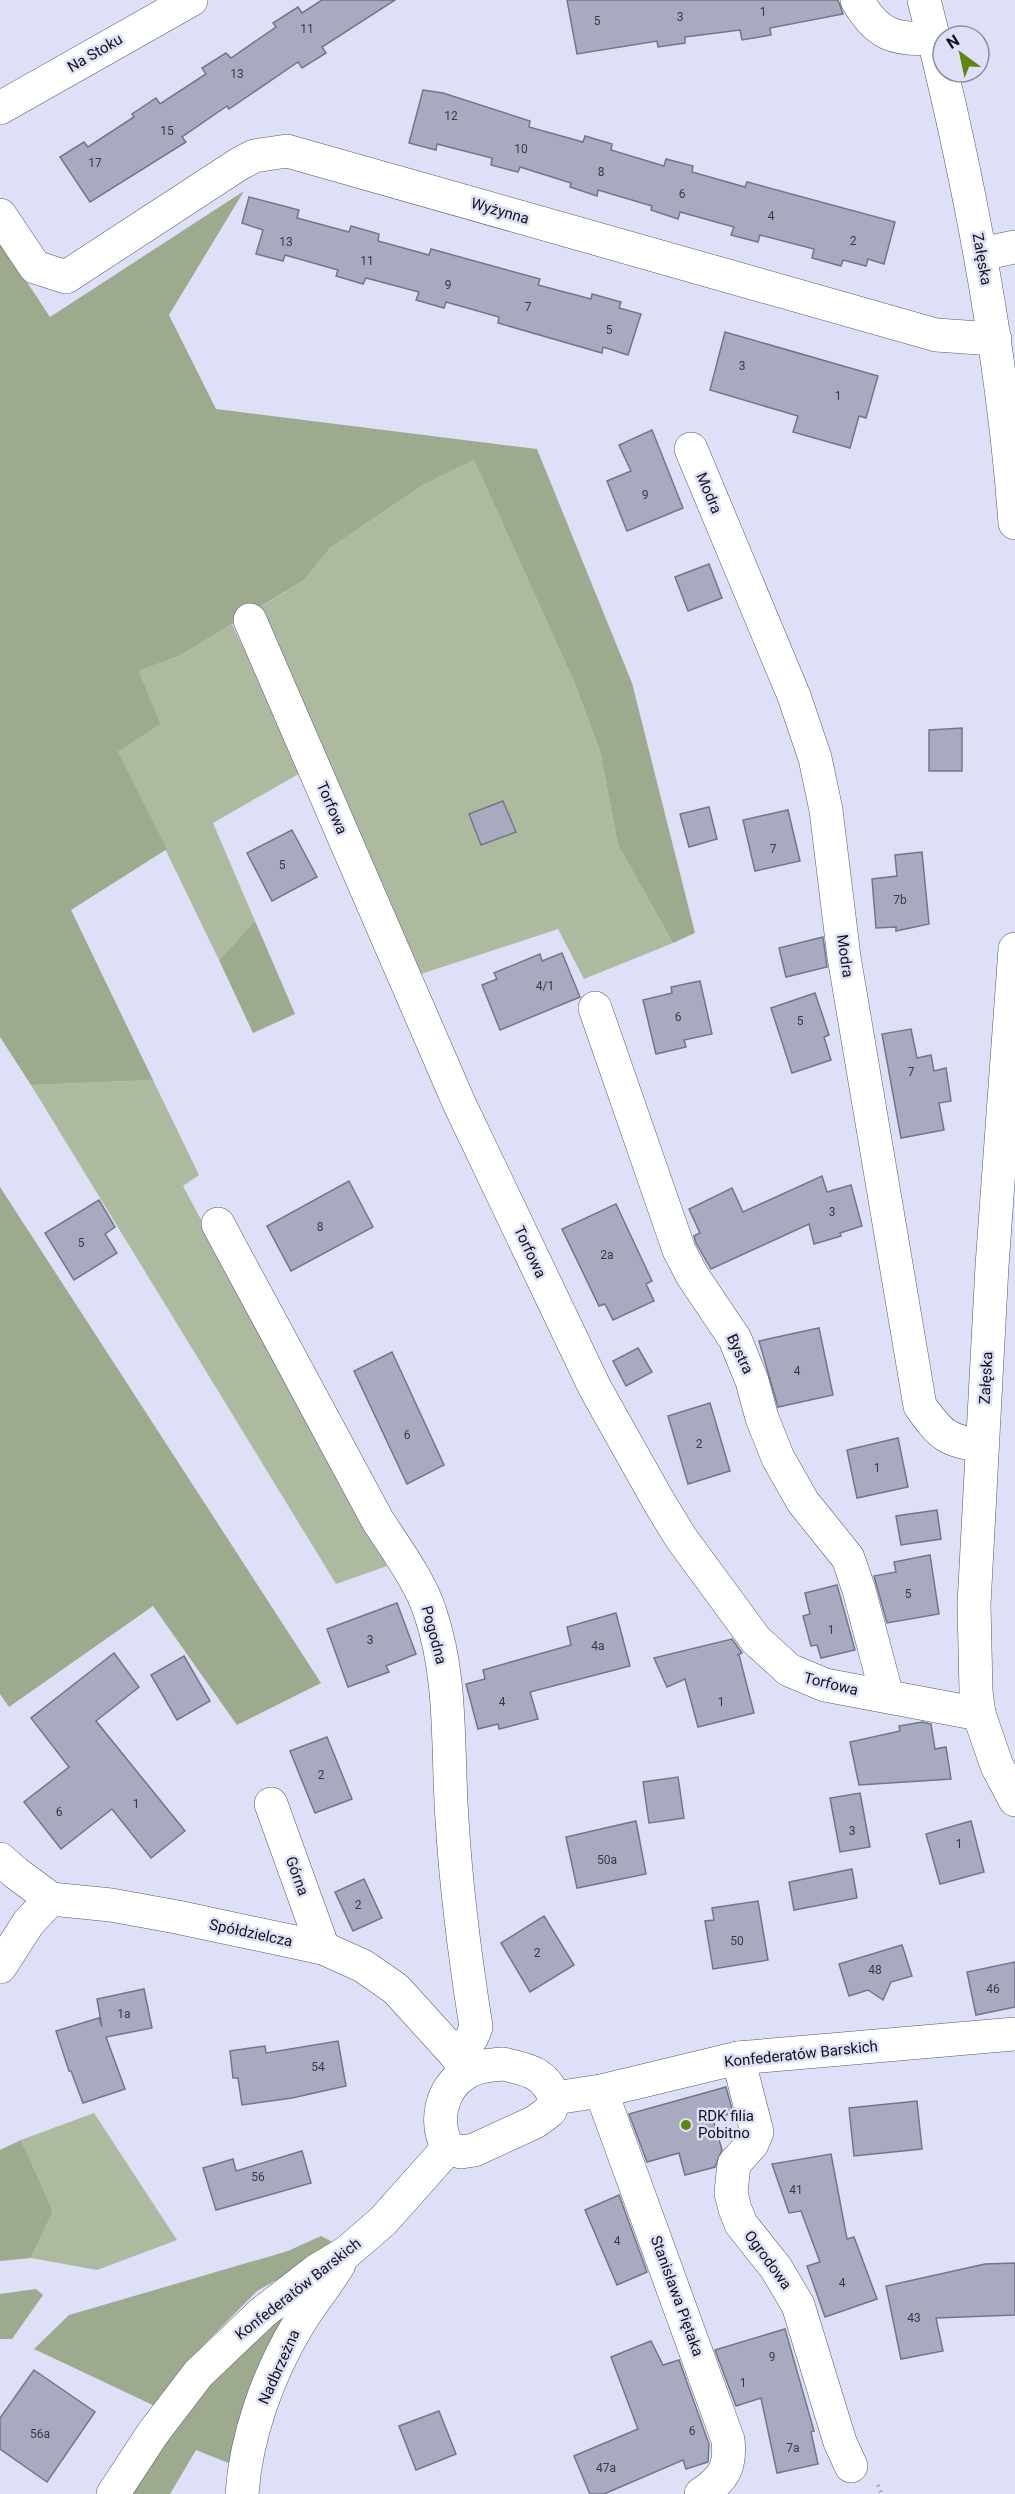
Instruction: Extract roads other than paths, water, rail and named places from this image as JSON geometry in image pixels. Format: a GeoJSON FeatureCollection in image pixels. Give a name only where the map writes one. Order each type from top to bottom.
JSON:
{"type":"FeatureCollection","features":[{"type":"Feature","properties":{"kind":"street","name":"Na Stoku"},"geometry":{"type":"LineString","coordinates":[[0,108],[191,0]]}},
{"type":"Feature","properties":{"kind":"street"},"geometry":{"type":"LineString","coordinates":[[857,0],[880,31],[898,38],[931,38]]}},
{"type":"Feature","properties":{"kind":"street","name":"Załęska"},"geometry":{"type":"LineString","coordinates":[[924,0],[931,27]]}},
{"type":"Feature","properties":{"kind":"street","name":"Załęska"},"geometry":{"type":"LineString","coordinates":[[945,84],[962,157],[995,339],[1015,523]]}},
{"type":"Feature","properties":{"kind":"street","name":"Wyżynna"},"geometry":{"type":"LineString","coordinates":[[0,215],[35,267],[66,277],[239,164],[254,156],[287,151],[936,335],[995,339]]}},
{"type":"Feature","properties":{"kind":"street"},"geometry":{"type":"LineString","coordinates":[[981,254],[1015,247]]}},
{"type":"Feature","properties":{"kind":"street","name":"Modra"},"geometry":{"type":"LineString","coordinates":[[691,449],[794,696],[815,758],[825,810],[844,957],[920,1406],[946,1437],[961,1443],[982,1445]]}},
{"type":"Feature","properties":{"kind":"street","name":"Torfowa"},"geometry":{"type":"LineString","coordinates":[[250,620],[459,1103],[595,1388],[658,1502],[704,1571],[756,1640],[789,1670],[825,1685],[980,1714]]}},
{"type":"Feature","properties":{"kind":"street","name":"Załęska"},"geometry":{"type":"LineString","coordinates":[[1015,949],[1003,1096],[974,1605],[980,1714],[997,1766],[1015,1800]]}},
{"type":"Feature","properties":{"kind":"street","name":"Bystra"},"geometry":{"type":"LineString","coordinates":[[595,1008],[679,1250],[692,1275],[735,1339],[778,1458],[803,1502],[848,1558],[859,1590],[887,1696]]}},
{"type":"Feature","properties":{"kind":"street","name":"Pogodna"},"geometry":{"type":"LineString","coordinates":[[218,1224],[378,1521],[404,1561],[430,1610],[444,1666],[458,1903],[476,2027],[473,2037],[465,2047],[455,2082],[445,2098],[440,2118],[441,2135],[448,2148]]}},
{"type":"Feature","properties":{"kind":"street","name":"Górna"},"geometry":{"type":"LineString","coordinates":[[271,1804],[322,1948]]}},
{"type":"Feature","properties":{"kind":"street"},"geometry":{"type":"LineString","coordinates":[[0,1859],[51,1899],[29,1922],[0,1967]]}},
{"type":"Feature","properties":{"kind":"street","name":"Spółdzielcza"},"geometry":{"type":"LineString","coordinates":[[51,1899],[111,1905],[322,1948],[363,1966],[396,1989],[461,2063]]}},
{"type":"Feature","properties":{"kind":"street","name":"Konfederatów Barskich"},"geometry":{"type":"LineString","coordinates":[[555,2098],[601,2091],[738,2058],[1015,2034]]}},
{"type":"Feature","properties":{"kind":"street","name":"Ogrodowa"},"geometry":{"type":"LineString","coordinates":[[738,2058],[757,2132],[752,2144],[734,2164],[731,2193],[735,2209],[741,2224],[776,2268],[798,2305],[840,2442],[851,2466]]}},
{"type":"Feature","properties":{"kind":"street"},"geometry":{"type":"LineString","coordinates":[[448,2148],[461,2152],[474,2150],[535,2122],[550,2111],[555,2098],[549,2084],[537,2074],[503,2064],[485,2066],[461,2063]]}},
{"type":"Feature","properties":{"kind":"street","name":"Stanisława Piętaka"},"geometry":{"type":"LineString","coordinates":[[601,2091],[728,2440],[728,2467],[720,2479],[701,2494]]}},
{"type":"Feature","properties":{"kind":"street","name":"Konfederatów Barskich"},"geometry":{"type":"LineString","coordinates":[[113,2494],[159,2425],[198,2374],[262,2313],[316,2271],[346,2253],[383,2221],[448,2148]]}},
{"type":"Feature","properties":{"kind":"street","name":"Nadbrzeżna"},"geometry":{"type":"LineString","coordinates":[[242,2494],[247,2453],[273,2372],[299,2323],[346,2253]]}},
{"type":"Feature","properties":{"kind":"place","name":"RDK filia Pobitno"},"geometry":{"type":"Point","coordinates":[686,2125]}}]}
